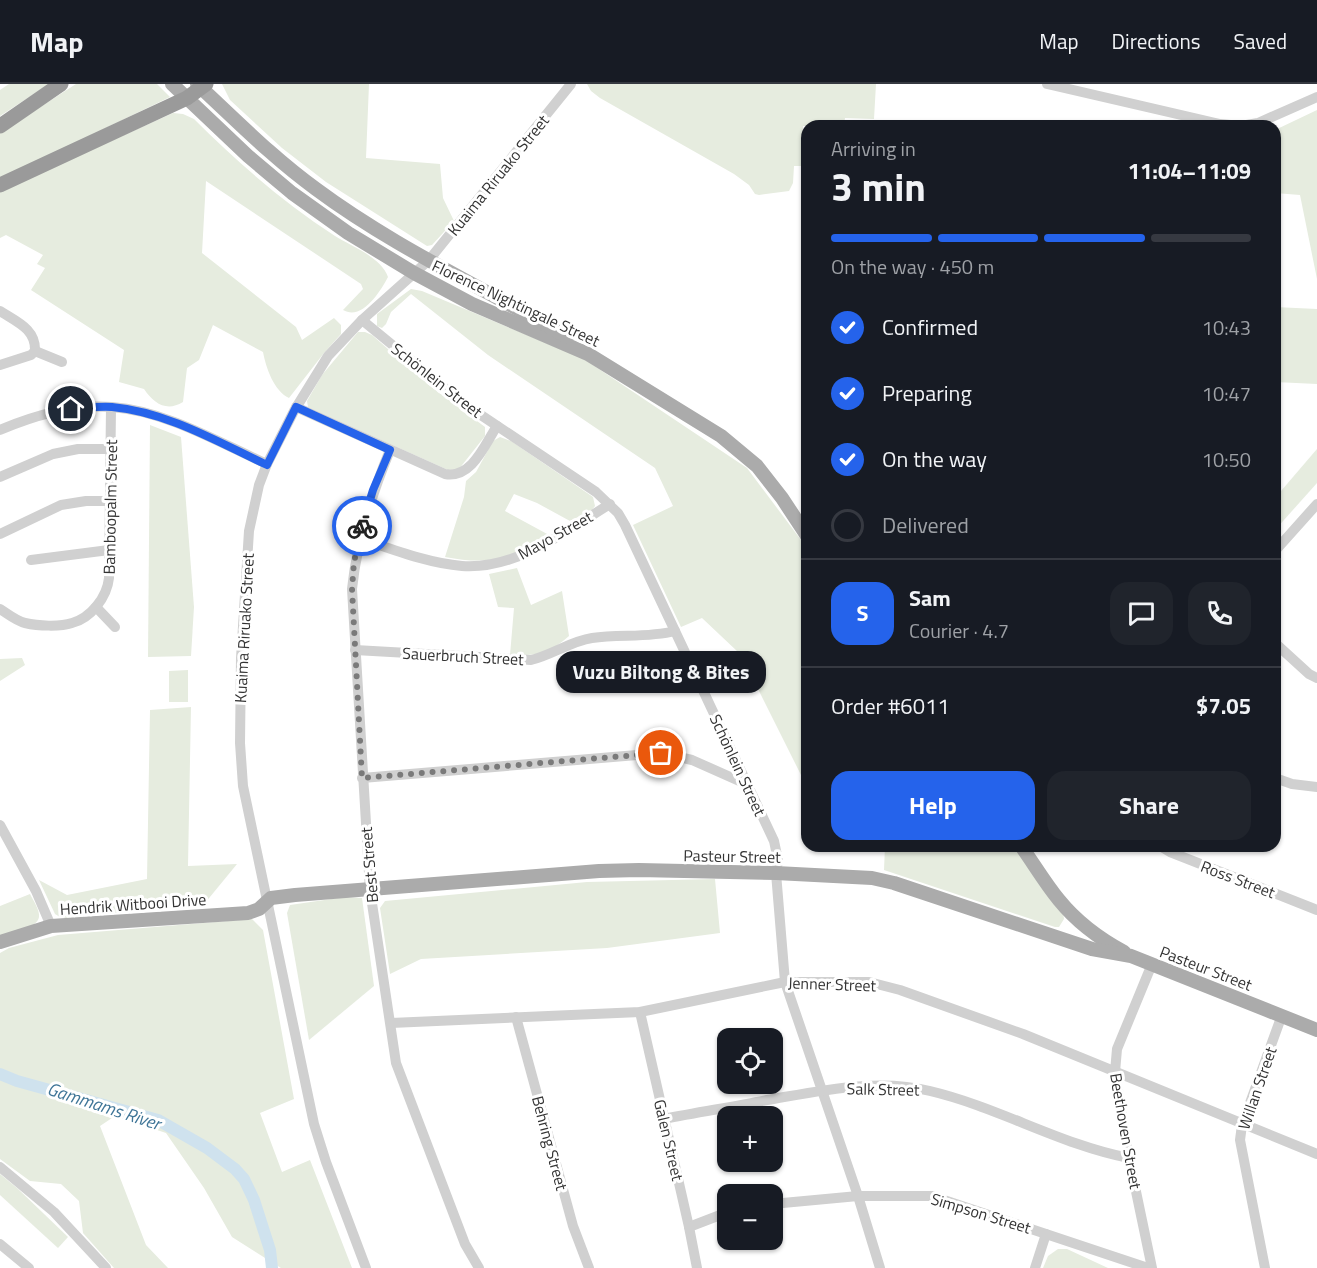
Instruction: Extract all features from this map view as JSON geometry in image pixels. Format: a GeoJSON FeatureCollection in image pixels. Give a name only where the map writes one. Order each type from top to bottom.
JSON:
{"type":"FeatureCollection","features":[{"type":"Feature","properties":{"kind":"highway"},"geometry":{"type":"LineString","coordinates":[[0,126],[61,84]]}},
{"type":"Feature","properties":{"kind":"highway"},"geometry":{"type":"LineString","coordinates":[[0,185],[179,91],[201,85]]}},
{"type":"Feature","properties":{"kind":"main road","name":"Florence Nightingale Street"},"geometry":{"type":"LineString","coordinates":[[201,85],[271,153],[316,189],[372,226],[600,357],[742,445],[775,479],[801,517]]}},
{"type":"Feature","properties":{"kind":"main road","name":"Florence Nightingale Street"},"geometry":{"type":"LineString","coordinates":[[179,91],[248,156],[302,200],[348,233],[414,273],[487,311],[588,354],[721,436],[757,466],[801,527]]}},
{"type":"Feature","properties":{"kind":"main road"},"geometry":{"type":"LineString","coordinates":[[1025,852],[1059,900],[1092,930],[1131,956]]}},
{"type":"Feature","properties":{"kind":"main road","name":"Pasteur Street"},"geometry":{"type":"LineString","coordinates":[[266,902],[271,898],[295,895],[599,871],[776,873],[882,880],[1082,946],[1131,956],[1317,1030]]}},
{"type":"Feature","properties":{"kind":"main road","name":"Hendrik Witbooi Drive"},"geometry":{"type":"LineString","coordinates":[[0,942],[51,926],[248,913],[259,909],[266,902]]}},
{"type":"Feature","properties":{"kind":"main road"},"geometry":{"type":"LineString","coordinates":[[1082,946],[1092,942],[1092,930]]}},
{"type":"Feature","properties":{"kind":"street","name":"Kuaima Riruako Street"},"geometry":{"type":"LineString","coordinates":[[366,1268],[314,1124],[243,786],[240,732],[241,658],[249,531],[259,485],[267,465],[296,407],[328,356],[362,320],[429,260],[571,84]]}},
{"type":"Feature","properties":{"kind":"street"},"geometry":{"type":"LineString","coordinates":[[1047,84],[1203,120]]}},
{"type":"Feature","properties":{"kind":"street"},"geometry":{"type":"LineString","coordinates":[[1265,120],[1317,97]]}},
{"type":"Feature","properties":{"kind":"street"},"geometry":{"type":"LineString","coordinates":[[0,311],[31,332],[34,337],[35,351]]}},
{"type":"Feature","properties":{"kind":"street","name":"Schönlein Street"},"geometry":{"type":"LineString","coordinates":[[362,320],[446,390],[574,476],[610,504],[625,525],[774,841],[778,860],[776,873],[785,982],[858,1196],[880,1268]]}},
{"type":"Feature","properties":{"kind":"street"},"geometry":{"type":"LineString","coordinates":[[35,351],[62,362]]}},
{"type":"Feature","properties":{"kind":"street"},"geometry":{"type":"LineString","coordinates":[[0,364],[35,351]]}},
{"type":"Feature","properties":{"kind":"street"},"geometry":{"type":"LineString","coordinates":[[0,430],[48,412],[111,407],[140,412],[180,425],[267,465]]}},
{"type":"Feature","properties":{"kind":"street","name":"Bamboopalm Street"},"geometry":{"type":"LineString","coordinates":[[96,607],[105,595],[108,585],[111,407]]}},
{"type":"Feature","properties":{"kind":"street"},"geometry":{"type":"LineString","coordinates":[[296,407],[445,474],[453,475],[460,474],[468,468],[497,426]]}},
{"type":"Feature","properties":{"kind":"street"},"geometry":{"type":"LineString","coordinates":[[0,477],[59,452],[78,449],[111,449]]}},
{"type":"Feature","properties":{"kind":"street","name":"Best Street"},"geometry":{"type":"LineString","coordinates":[[390,450],[373,490],[359,538],[352,589],[370,890],[396,1063],[465,1244],[478,1268]]}},
{"type":"Feature","properties":{"kind":"street"},"geometry":{"type":"LineString","coordinates":[[0,534],[61,505],[86,501],[109,501]]}},
{"type":"Feature","properties":{"kind":"street","name":"Mayo Street"},"geometry":{"type":"LineString","coordinates":[[359,538],[445,563],[462,566],[489,565],[517,557],[563,533],[610,504]]}},
{"type":"Feature","properties":{"kind":"street"},"geometry":{"type":"LineString","coordinates":[[1281,545],[1315,509]]}},
{"type":"Feature","properties":{"kind":"street"},"geometry":{"type":"LineString","coordinates":[[31,560],[109,550]]}},
{"type":"Feature","properties":{"kind":"street"},"geometry":{"type":"LineString","coordinates":[[0,609],[25,623],[68,624],[79,621],[96,607],[115,627]]}},
{"type":"Feature","properties":{"kind":"street","name":"Sauerbruch Street"},"geometry":{"type":"LineString","coordinates":[[355,650],[531,660],[591,638],[659,635],[675,631]]}},
{"type":"Feature","properties":{"kind":"street"},"geometry":{"type":"LineString","coordinates":[[1281,648],[1309,674],[1317,678]]}},
{"type":"Feature","properties":{"kind":"street"},"geometry":{"type":"LineString","coordinates":[[362,778],[661,753],[692,760],[746,784]]}},
{"type":"Feature","properties":{"kind":"street"},"geometry":{"type":"LineString","coordinates":[[1281,780],[1317,787]]}},
{"type":"Feature","properties":{"kind":"street"},"geometry":{"type":"LineString","coordinates":[[0,825],[36,891],[51,926]]}},
{"type":"Feature","properties":{"kind":"street","name":"Ross Street"},"geometry":{"type":"LineString","coordinates":[[1170,852],[1317,910]]}},
{"type":"Feature","properties":{"kind":"street","name":"Beethoven Street"},"geometry":{"type":"LineString","coordinates":[[1150,1268],[1115,1072],[1118,1049],[1152,964]]}},
{"type":"Feature","properties":{"kind":"street","name":"Jenner Street"},"geometry":{"type":"LineString","coordinates":[[391,1023],[640,1012],[785,982],[869,982],[900,990],[1023,1034],[1317,1154]]}},
{"type":"Feature","properties":{"kind":"street","name":"Galen Street"},"geometry":{"type":"LineString","coordinates":[[640,1012],[697,1268]]}},
{"type":"Feature","properties":{"kind":"street","name":"Willan Street"},"geometry":{"type":"LineString","coordinates":[[1265,1268],[1240,1140],[1242,1125],[1282,1015]]}},
{"type":"Feature","properties":{"kind":"street","name":"Behring Street"},"geometry":{"type":"LineString","coordinates":[[516,1017],[573,1226],[589,1268]]}},
{"type":"Feature","properties":{"kind":"street","name":"Salk Street"},"geometry":{"type":"LineString","coordinates":[[664,1119],[822,1090],[880,1086],[913,1088],[931,1091],[1102,1151],[1129,1158]]}},
{"type":"Feature","properties":{"kind":"street"},"geometry":{"type":"LineString","coordinates":[[0,1167],[54,1212],[106,1268]]}},
{"type":"Feature","properties":{"kind":"street","name":"Simpson Street"},"geometry":{"type":"LineString","coordinates":[[783,1203],[858,1196],[932,1196],[1121,1261],[1150,1268]]}},
{"type":"Feature","properties":{"kind":"street"},"geometry":{"type":"LineString","coordinates":[[689,1227],[717,1216]]}},
{"type":"Feature","properties":{"kind":"street"},"geometry":{"type":"LineString","coordinates":[[1035,1268],[1046,1234]]}},
{"type":"Feature","properties":{"kind":"street"},"geometry":{"type":"LineString","coordinates":[[0,1244],[29,1268]]}},
{"type":"Feature","properties":{"kind":"shaded area"},"geometry":{"type":"Polygon","coordinates":[[[9,84],[49,84],[0,116],[0,90],[9,84]]]}},
{"type":"Feature","properties":{"kind":"shaded area"},"geometry":{"type":"Polygon","coordinates":[[[76,84],[157,84],[170,97],[0,179],[0,133],[76,84]]]}},
{"type":"Feature","properties":{"kind":"shaded area"},"geometry":{"type":"Polygon","coordinates":[[[222,84],[369,84],[366,158],[440,164],[443,198],[454,221],[432,245],[427,246],[326,182],[282,148],[230,100],[222,84]]]}},
{"type":"Feature","properties":{"kind":"shaded area"},"geometry":{"type":"Polygon","coordinates":[[[587,84],[876,84],[874,119],[801,120],[801,166],[794,166],[793,183],[789,191],[759,195],[755,194],[749,185],[734,174],[591,91],[587,84]]]}},
{"type":"Feature","properties":{"kind":"shaded area"},"geometry":{"type":"Polygon","coordinates":[[[1317,110],[1317,279],[1300,195],[1281,193],[1281,127],[1317,110]]]}},
{"type":"Feature","properties":{"kind":"shaded area"},"geometry":{"type":"Polygon","coordinates":[[[173,113],[194,119],[279,196],[335,236],[372,258],[388,277],[370,303],[357,312],[343,310],[363,289],[361,284],[206,181],[202,253],[296,327],[302,340],[334,318],[341,325],[341,334],[289,398],[275,385],[263,352],[213,325],[199,360],[187,368],[183,402],[172,406],[161,405],[144,389],[119,382],[124,350],[31,290],[45,268],[37,264],[43,255],[6,235],[0,238],[0,191],[173,113]]]}},
{"type":"Feature","properties":{"kind":"shaded area"},"geometry":{"type":"Polygon","coordinates":[[[411,289],[422,291],[584,359],[747,468],[801,540],[801,775],[738,652],[702,618],[681,627],[633,525],[673,506],[655,468],[488,355],[411,294],[391,312],[382,328],[377,326],[377,314],[411,289]]]}},
{"type":"Feature","properties":{"kind":"shaded area"},"geometry":{"type":"Polygon","coordinates":[[[1281,307],[1317,309],[1317,384],[1281,382],[1281,307]]]}},
{"type":"Feature","properties":{"kind":"shaded area"},"geometry":{"type":"Polygon","coordinates":[[[358,332],[372,335],[430,386],[485,427],[485,436],[459,469],[448,470],[308,407],[307,401],[322,375],[358,332]]]}},
{"type":"Feature","properties":{"kind":"shaded area"},"geometry":{"type":"Polygon","coordinates":[[[150,425],[181,437],[194,607],[191,656],[148,657],[150,425]]]}},
{"type":"Feature","properties":{"kind":"shaded area"},"geometry":{"type":"Polygon","coordinates":[[[500,437],[511,441],[593,497],[595,506],[592,510],[570,521],[537,503],[514,494],[505,511],[549,535],[500,558],[475,561],[445,557],[464,497],[466,481],[476,472],[493,441],[500,437]]]}},
{"type":"Feature","properties":{"kind":"shaded area"},"geometry":{"type":"Polygon","coordinates":[[[1317,449],[1317,483],[1281,523],[1281,491],[1317,449]]]}},
{"type":"Feature","properties":{"kind":"shaded area"},"geometry":{"type":"Polygon","coordinates":[[[517,568],[531,605],[562,591],[569,636],[555,647],[541,653],[510,655],[514,608],[498,607],[489,574],[517,568]]]}},
{"type":"Feature","properties":{"kind":"shaded area"},"geometry":{"type":"Polygon","coordinates":[[[22,658],[25,665],[0,681],[0,659],[22,658]]]}},
{"type":"Feature","properties":{"kind":"shaded area"},"geometry":{"type":"Polygon","coordinates":[[[188,670],[188,702],[169,702],[169,671],[188,670]]]}},
{"type":"Feature","properties":{"kind":"shaded area"},"geometry":{"type":"Polygon","coordinates":[[[191,707],[188,866],[237,864],[205,903],[66,918],[55,914],[39,880],[67,895],[147,879],[150,710],[191,707]]]}},
{"type":"Feature","properties":{"kind":"shaded area"},"geometry":{"type":"Polygon","coordinates":[[[885,852],[1018,852],[1049,896],[1063,911],[1064,919],[1059,927],[1055,927],[884,870],[885,852]]]}},
{"type":"Feature","properties":{"kind":"shaded area"},"geometry":{"type":"Polygon","coordinates":[[[715,879],[720,933],[607,948],[421,959],[390,974],[380,908],[385,901],[587,882],[715,879]]]}},
{"type":"Feature","properties":{"kind":"shaded area"},"geometry":{"type":"Polygon","coordinates":[[[30,894],[38,911],[37,921],[28,928],[0,937],[0,906],[30,894]]]}},
{"type":"Feature","properties":{"kind":"shaded area"},"geometry":{"type":"Polygon","coordinates":[[[345,897],[362,898],[374,986],[309,1040],[287,913],[290,905],[345,897]]]}},
{"type":"Feature","properties":{"kind":"shaded area"},"geometry":{"type":"Polygon","coordinates":[[[252,919],[263,930],[294,1099],[260,1113],[282,1172],[310,1160],[352,1268],[281,1268],[232,1237],[204,1188],[166,1133],[115,1116],[100,1126],[146,1245],[168,1268],[114,1268],[83,1233],[79,1201],[61,1184],[30,1181],[0,1159],[0,953],[9,948],[58,935],[252,919]]]}},
{"type":"Feature","properties":{"kind":"shaded area"},"geometry":{"type":"Polygon","coordinates":[[[0,1174],[68,1237],[58,1248],[0,1195],[0,1174]]]}},
{"type":"Feature","properties":{"kind":"shaded area"},"geometry":{"type":"Polygon","coordinates":[[[1058,1249],[1067,1249],[1108,1268],[1043,1268],[1048,1256],[1058,1249]]]}},
{"type":"Feature","properties":{"kind":"waterway","name":"Gammams River"},"geometry":{"type":"LineString","coordinates":[[0,1074],[17,1081],[158,1120],[207,1148],[235,1169],[244,1179],[254,1200],[270,1250],[272,1268]]}},
{"type":"Feature","properties":{"kind":"way so far"},"geometry":{"type":"LineString","coordinates":[[362,526],[354,562],[352,589],[362,778],[661,753]]}},
{"type":"Feature","properties":{"kind":"place","name":"Vuzu Biltong & Bites"},"geometry":{"type":"Point","coordinates":[661,753]}},
{"type":"Feature","properties":{"kind":"route"},"geometry":{"type":"LineString","coordinates":[[71,409],[111,407],[151,415],[180,425],[267,465],[296,407],[390,450],[373,490],[362,526]]}}]}
